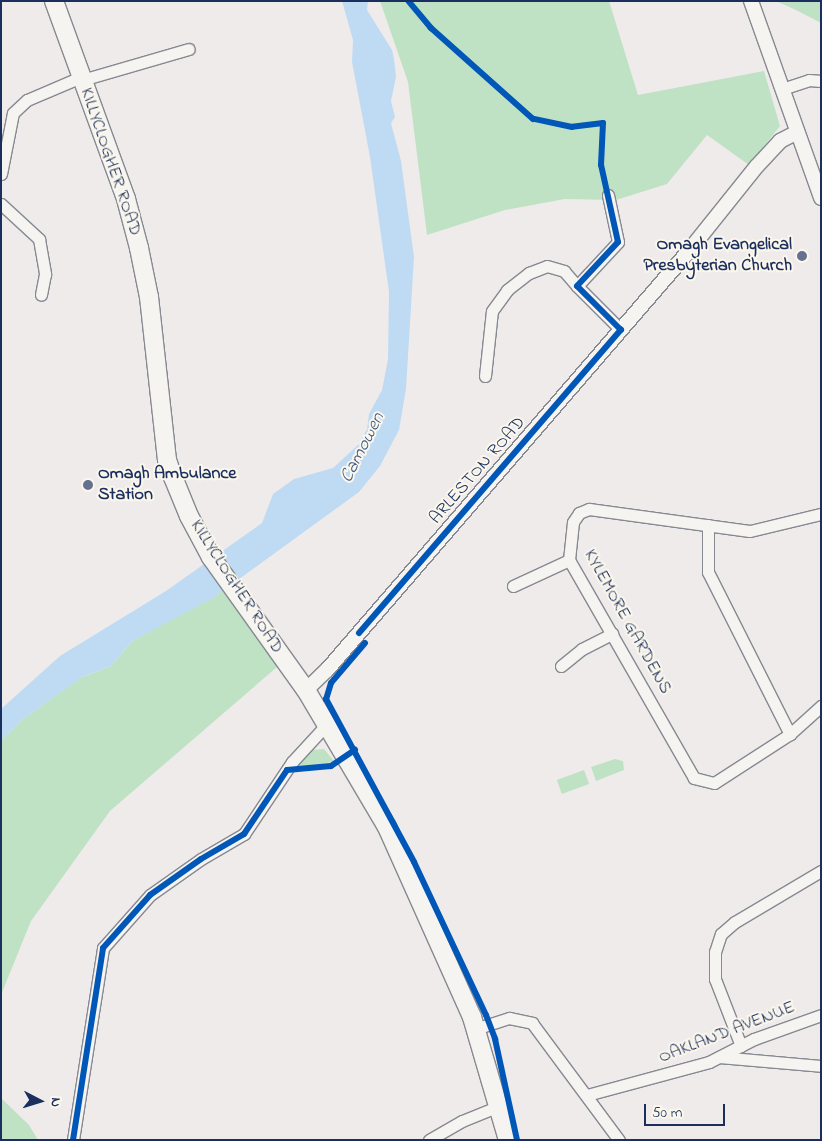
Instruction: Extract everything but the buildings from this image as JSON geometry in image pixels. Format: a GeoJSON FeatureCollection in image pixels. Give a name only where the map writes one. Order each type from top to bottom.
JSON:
{"type":"FeatureCollection","features":[{"type":"Feature","properties":{"kind":"highway","name":"KILLYCLOGHER ROAD"},"geometry":{"type":"LineString","coordinates":[[54,1],[126,199],[139,248],[150,307],[167,460],[189,516],[212,557],[238,596],[306,690],[387,827],[475,1028],[508,1140]]}},
{"type":"Feature","properties":{"kind":"street"},"geometry":{"type":"LineString","coordinates":[[751,1],[796,133],[820,194]]}},
{"type":"Feature","properties":{"kind":"street"},"geometry":{"type":"LineString","coordinates":[[1,174],[13,113],[27,100],[82,78],[189,49]]}},
{"type":"Feature","properties":{"kind":"street"},"geometry":{"type":"LineString","coordinates":[[782,89],[809,80],[821,81]]}},
{"type":"Feature","properties":{"kind":"street","name":"ARLESTON ROAD"},"geometry":{"type":"LineString","coordinates":[[306,690],[327,670],[621,330],[774,147],[796,133]]}},
{"type":"Feature","properties":{"kind":"street"},"geometry":{"type":"LineString","coordinates":[[577,286],[618,242],[608,195]]}},
{"type":"Feature","properties":{"kind":"street"},"geometry":{"type":"LineString","coordinates":[[1,204],[39,239],[45,274],[41,295]]}},
{"type":"Feature","properties":{"kind":"street"},"geometry":{"type":"LineString","coordinates":[[485,376],[492,311],[507,290],[529,273],[547,266],[564,271],[621,330]]}},
{"type":"Feature","properties":{"kind":"street","name":"KYLEMORE GARDENS"},"geometry":{"type":"LineString","coordinates":[[821,514],[750,531],[589,509],[579,513],[573,522],[569,560],[694,778],[714,783],[790,734],[821,706]]}},
{"type":"Feature","properties":{"kind":"street"},"geometry":{"type":"LineString","coordinates":[[708,525],[708,572],[790,734]]}},
{"type":"Feature","properties":{"kind":"street"},"geometry":{"type":"LineString","coordinates":[[513,586],[569,560]]}},
{"type":"Feature","properties":{"kind":"street"},"geometry":{"type":"LineString","coordinates":[[560,666],[582,649],[612,634]]}},
{"type":"Feature","properties":{"kind":"street"},"geometry":{"type":"LineString","coordinates":[[73,1140],[103,948],[150,895],[200,859],[244,834],[292,762],[326,725]]}},
{"type":"Feature","properties":{"kind":"street"},"geometry":{"type":"LineString","coordinates":[[741,1046],[715,979],[715,952],[721,934],[735,922],[821,871]]}},
{"type":"Feature","properties":{"kind":"street","name":"OAKLAND AVENUE"},"geometry":{"type":"LineString","coordinates":[[587,1095],[644,1082],[719,1057],[741,1046],[821,1015]]}},
{"type":"Feature","properties":{"kind":"street"},"geometry":{"type":"LineString","coordinates":[[475,1028],[509,1018],[532,1023],[619,1140]]}},
{"type":"Feature","properties":{"kind":"street"},"geometry":{"type":"LineString","coordinates":[[719,1057],[821,1066]]}},
{"type":"Feature","properties":{"kind":"street"},"geometry":{"type":"LineString","coordinates":[[429,1140],[462,1121],[499,1106]]}},
{"type":"Feature","properties":{"kind":"green space"},"geometry":{"type":"Polygon","coordinates":[[[380,1],[609,1],[638,95],[764,71],[780,126],[749,165],[707,135],[667,184],[616,200],[565,199],[505,210],[427,235],[408,82],[380,1]]]}},
{"type":"Feature","properties":{"kind":"green space"},"geometry":{"type":"Polygon","coordinates":[[[776,1],[821,1],[821,23],[796,10],[776,1]]]}},
{"type":"Feature","properties":{"kind":"green space"},"geometry":{"type":"Polygon","coordinates":[[[229,587],[284,661],[110,811],[31,921],[1,995],[1,740],[23,719],[80,678],[111,666],[132,641],[229,587]]]}},
{"type":"Feature","properties":{"kind":"green space"},"geometry":{"type":"Polygon","coordinates":[[[324,749],[334,761],[314,767],[294,767],[312,750],[324,749]]]}},
{"type":"Feature","properties":{"kind":"green space"},"geometry":{"type":"Polygon","coordinates":[[[615,759],[623,761],[624,770],[596,781],[591,767],[615,759]]]}},
{"type":"Feature","properties":{"kind":"green space"},"geometry":{"type":"Polygon","coordinates":[[[584,770],[589,784],[562,794],[557,780],[584,770]]]}},
{"type":"Feature","properties":{"kind":"green space"},"geometry":{"type":"Polygon","coordinates":[[[1,1098],[29,1125],[38,1140],[1,1140],[1,1098]]]}},
{"type":"Feature","properties":{"kind":"water","name":"Camowen"},"geometry":{"type":"Polygon","coordinates":[[[342,1],[368,1],[367,10],[392,50],[394,59],[396,77],[391,101],[395,117],[391,123],[401,161],[414,257],[406,389],[399,430],[380,466],[359,492],[213,598],[132,641],[111,666],[82,677],[23,719],[1,740],[1,709],[60,656],[166,591],[262,523],[273,494],[294,479],[333,468],[359,444],[367,429],[369,414],[382,390],[388,359],[389,292],[370,157],[352,62],[353,40],[342,1]]]}},
{"type":"Feature","properties":{"kind":"cycle path"},"geometry":{"type":"LineString","coordinates":[[359,633],[621,330],[577,286],[618,242],[601,165],[603,123],[572,127],[533,119],[431,28],[408,1]]}},
{"type":"Feature","properties":{"kind":"cycle path"},"geometry":{"type":"LineString","coordinates":[[365,643],[331,683],[326,699],[414,862],[486,1015],[495,1039],[517,1140]]}},
{"type":"Feature","properties":{"kind":"cycle path"},"geometry":{"type":"LineString","coordinates":[[73,1140],[103,948],[150,895],[201,859],[244,834],[287,770],[331,766],[355,750]]}},
{"type":"Feature","properties":{"kind":"place","name":"Omagh Evangelical Presbyterian Church"},"geometry":{"type":"Point","coordinates":[802,256]}},
{"type":"Feature","properties":{"kind":"place","name":"Omagh Ambulance Station"},"geometry":{"type":"Point","coordinates":[88,485]}}]}
